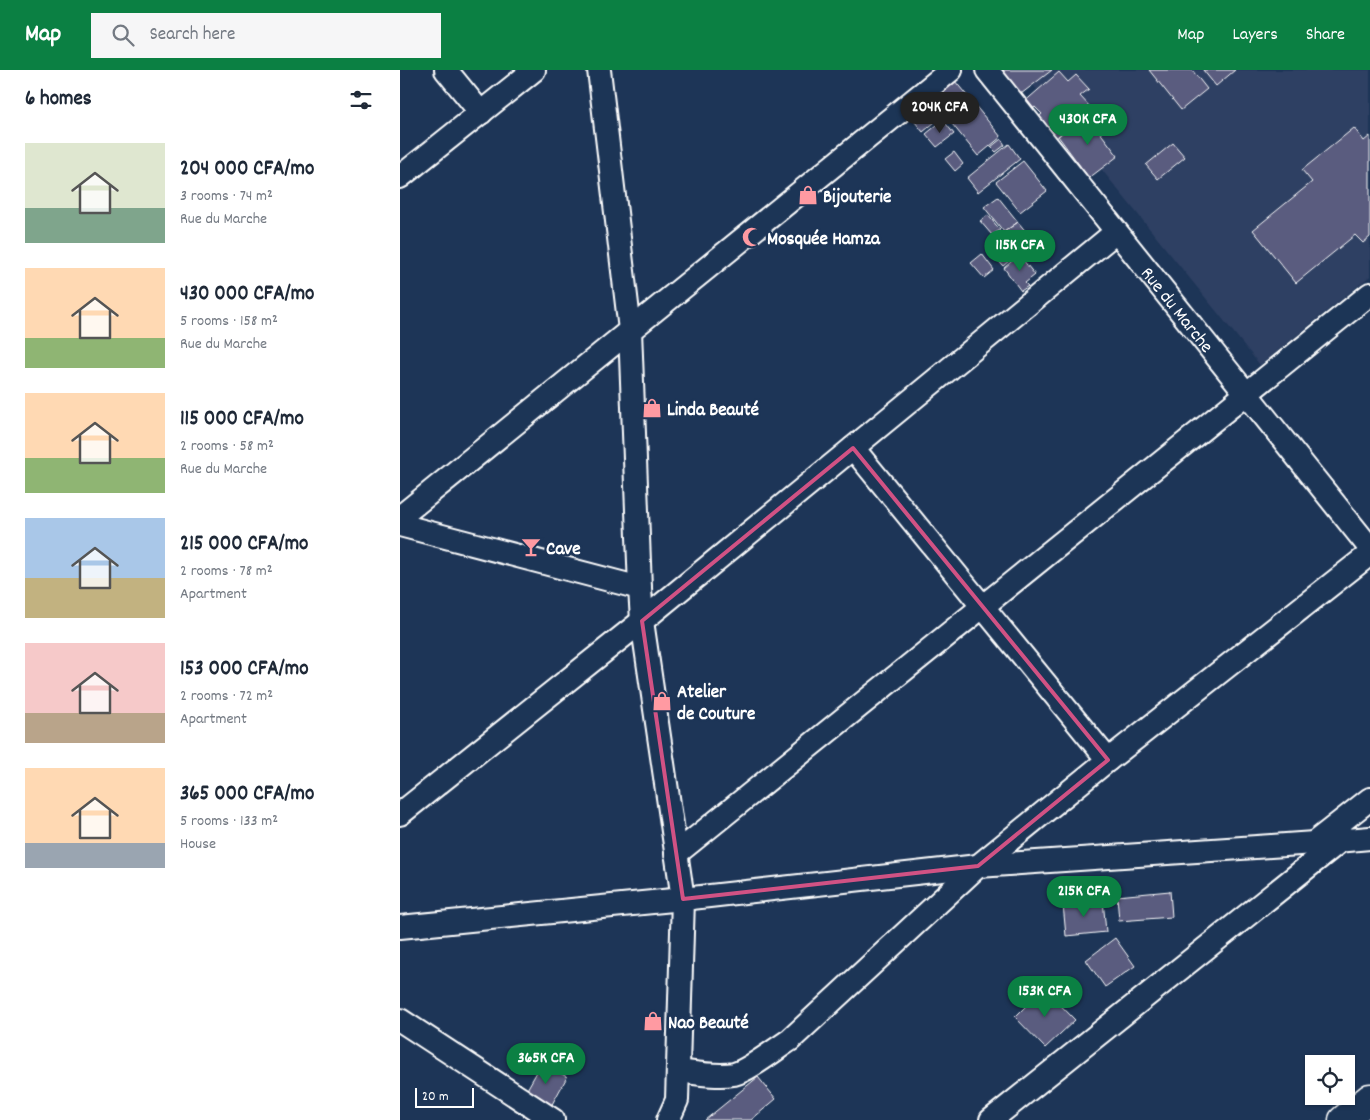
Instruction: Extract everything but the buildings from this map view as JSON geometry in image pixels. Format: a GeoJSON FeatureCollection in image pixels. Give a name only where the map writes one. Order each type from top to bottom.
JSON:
{"type":"FeatureCollection","features":[{"type":"Feature","properties":{"kind":"main road"},"geometry":{"type":"LineString","coordinates":[[1343,1120],[1370,1098]]}},
{"type":"Feature","properties":{"kind":"street"},"geometry":{"type":"LineString","coordinates":[[446,70],[481,113]]}},
{"type":"Feature","properties":{"kind":"street"},"geometry":{"type":"LineString","coordinates":[[400,177],[534,70]]}},
{"type":"Feature","properties":{"kind":"street"},"geometry":{"type":"LineString","coordinates":[[599,70],[630,330],[642,621],[683,899],[679,1071],[677,1100],[668,1120]]}},
{"type":"Feature","properties":{"kind":"street"},"geometry":{"type":"LineString","coordinates":[[400,517],[951,70]]}},
{"type":"Feature","properties":{"kind":"street","name":"Rue du Marche"},"geometry":{"type":"LineString","coordinates":[[988,70],[1370,548]]}},
{"type":"Feature","properties":{"kind":"street"},"geometry":{"type":"LineString","coordinates":[[400,814],[642,621],[1116,232]]}},
{"type":"Feature","properties":{"kind":"street"},"geometry":{"type":"LineString","coordinates":[[676,854],[1370,294]]}},
{"type":"Feature","properties":{"kind":"street"},"geometry":{"type":"LineString","coordinates":[[853,448],[1108,760]]}},
{"type":"Feature","properties":{"kind":"street"},"geometry":{"type":"LineString","coordinates":[[400,525],[640,588]]}},
{"type":"Feature","properties":{"kind":"street"},"geometry":{"type":"LineString","coordinates":[[679,1071],[735,1074],[790,1040],[978,866],[1108,760],[1370,554]]}},
{"type":"Feature","properties":{"kind":"street"},"geometry":{"type":"LineString","coordinates":[[1314,843],[1370,800]]}},
{"type":"Feature","properties":{"kind":"street"},"geometry":{"type":"LineString","coordinates":[[400,927],[683,899],[978,866],[1370,838]]}},
{"type":"Feature","properties":{"kind":"street"},"geometry":{"type":"LineString","coordinates":[[991,1120],[1340,840]]}},
{"type":"Feature","properties":{"kind":"street"},"geometry":{"type":"LineString","coordinates":[[400,1020],[553,1120]]}},
{"type":"Feature","properties":{"kind":"highlighted area"},"geometry":{"type":"Polygon","coordinates":[[[853,448],[1108,760],[978,866],[683,899],[642,621],[853,448]]]}},
{"type":"Feature","properties":{"kind":"shaded area"},"geometry":{"type":"Polygon","coordinates":[[[1021,70],[1370,70],[1370,276],[1260,365],[1021,70]]]}},
{"type":"Feature","properties":{"kind":"place","name":"Bijouterie"},"geometry":{"type":"Point","coordinates":[808,195]}},
{"type":"Feature","properties":{"kind":"place","name":"Mosquée Hamza"},"geometry":{"type":"Point","coordinates":[752,237]}},
{"type":"Feature","properties":{"kind":"place","name":"Linda Beauté"},"geometry":{"type":"Point","coordinates":[652,408]}},
{"type":"Feature","properties":{"kind":"place","name":"Cave"},"geometry":{"type":"Point","coordinates":[531,547]}},
{"type":"Feature","properties":{"kind":"place","name":"Atelier de Couture"},"geometry":{"type":"Point","coordinates":[662,701]}},
{"type":"Feature","properties":{"kind":"place","name":"Nao Beauté"},"geometry":{"type":"Point","coordinates":[653,1021]}}]}
